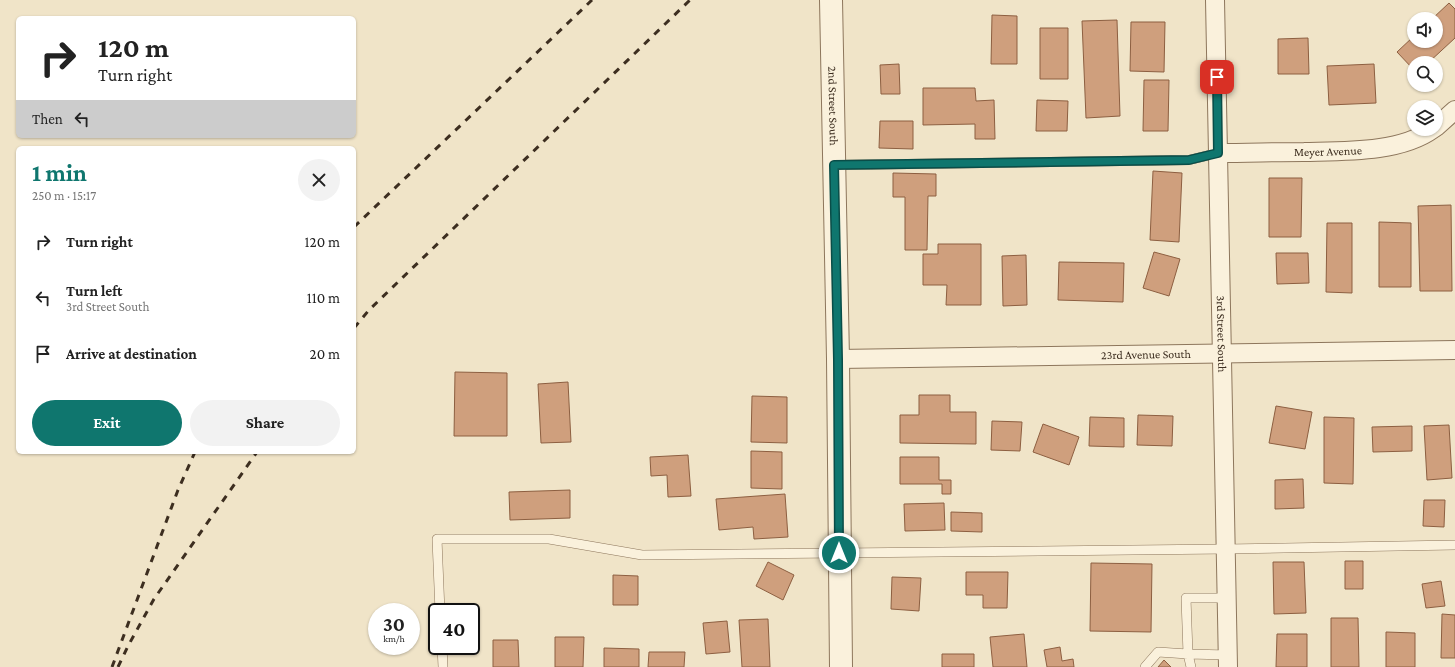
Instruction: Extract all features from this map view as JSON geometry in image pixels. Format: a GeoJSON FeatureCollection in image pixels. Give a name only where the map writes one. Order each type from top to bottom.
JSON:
{"type":"FeatureCollection","features":[{"type":"Feature","properties":{"kind":"street","name":"2nd Street South"},"geometry":{"type":"LineString","coordinates":[[831,0],[838,359],[840,667]]}},
{"type":"Feature","properties":{"kind":"street","name":"3rd Street South"},"geometry":{"type":"LineString","coordinates":[[1216,0],[1228,661]]}},
{"type":"Feature","properties":{"kind":"street"},"geometry":{"type":"LineString","coordinates":[[1443,121],[1455,110]]}},
{"type":"Feature","properties":{"kind":"street","name":"Meyer Avenue"},"geometry":{"type":"LineString","coordinates":[[1218,153],[1353,151],[1401,144],[1422,136]]}},
{"type":"Feature","properties":{"kind":"street","name":"23rd Avenue South"},"geometry":{"type":"LineString","coordinates":[[838,359],[1222,352],[1455,350]]}},
{"type":"Feature","properties":{"kind":"lane"},"geometry":{"type":"LineString","coordinates":[[834,165],[1189,160],[1218,153]]}},
{"type":"Feature","properties":{"kind":"lane"},"geometry":{"type":"LineString","coordinates":[[440,603],[437,539],[549,539],[642,555],[1455,545]]}},
{"type":"Feature","properties":{"kind":"lane"},"geometry":{"type":"LineString","coordinates":[[1190,667],[1188,654],[1186,598],[1227,598]]}},
{"type":"Feature","properties":{"kind":"lane"},"geometry":{"type":"LineString","coordinates":[[1145,667],[1158,652],[1188,654],[1228,661]]}},
{"type":"Feature","properties":{"kind":"lane"},"geometry":{"type":"LineString","coordinates":[[442,655],[443,667]]}},
{"type":"Feature","properties":{"kind":"building"},"geometry":{"type":"Polygon","coordinates":[[[1449,3],[1455,9],[1455,38],[1436,56],[1407,56],[1407,63],[1397,52],[1407,43],[1407,48],[1443,48],[1443,12],[1439,12],[1449,3]]]}},
{"type":"Feature","properties":{"kind":"building"},"geometry":{"type":"Polygon","coordinates":[[[992,15],[1017,16],[1017,64],[991,64],[992,15]]]}},
{"type":"Feature","properties":{"kind":"building"},"geometry":{"type":"Polygon","coordinates":[[[1117,20],[1120,116],[1086,118],[1082,21],[1117,20]]]}},
{"type":"Feature","properties":{"kind":"building"},"geometry":{"type":"Polygon","coordinates":[[[1131,22],[1165,22],[1164,72],[1130,71],[1131,22]]]}},
{"type":"Feature","properties":{"kind":"building"},"geometry":{"type":"Polygon","coordinates":[[[1040,28],[1068,28],[1068,79],[1040,79],[1040,28]]]}},
{"type":"Feature","properties":{"kind":"building"},"geometry":{"type":"Polygon","coordinates":[[[1308,38],[1309,74],[1278,74],[1278,39],[1308,38]]]}},
{"type":"Feature","properties":{"kind":"building"},"geometry":{"type":"Polygon","coordinates":[[[899,64],[900,94],[881,94],[880,65],[899,64]]]}},
{"type":"Feature","properties":{"kind":"building"},"geometry":{"type":"Polygon","coordinates":[[[1374,64],[1376,103],[1329,105],[1327,66],[1374,64]]]}},
{"type":"Feature","properties":{"kind":"building"},"geometry":{"type":"Polygon","coordinates":[[[1144,80],[1169,80],[1168,131],[1143,131],[1144,80]]]}},
{"type":"Feature","properties":{"kind":"building"},"geometry":{"type":"Polygon","coordinates":[[[923,88],[975,88],[976,101],[994,100],[995,139],[975,139],[975,124],[923,125],[923,88]]]}},
{"type":"Feature","properties":{"kind":"building"},"geometry":{"type":"Polygon","coordinates":[[[1037,100],[1068,101],[1067,131],[1036,131],[1037,100]]]}},
{"type":"Feature","properties":{"kind":"building"},"geometry":{"type":"Polygon","coordinates":[[[880,121],[913,121],[913,149],[879,148],[880,121]]]}},
{"type":"Feature","properties":{"kind":"building"},"geometry":{"type":"Polygon","coordinates":[[[1153,171],[1182,173],[1179,242],[1150,240],[1153,171]]]}},
{"type":"Feature","properties":{"kind":"building"},"geometry":{"type":"Polygon","coordinates":[[[893,173],[936,174],[936,196],[928,196],[927,250],[905,250],[905,197],[893,197],[893,173]]]}},
{"type":"Feature","properties":{"kind":"building"},"geometry":{"type":"Polygon","coordinates":[[[1269,178],[1302,178],[1301,237],[1269,237],[1269,178]]]}},
{"type":"Feature","properties":{"kind":"building"},"geometry":{"type":"Polygon","coordinates":[[[1451,205],[1452,291],[1420,291],[1418,206],[1451,205]]]}},
{"type":"Feature","properties":{"kind":"building"},"geometry":{"type":"Polygon","coordinates":[[[1379,222],[1411,223],[1411,287],[1379,287],[1379,222]]]}},
{"type":"Feature","properties":{"kind":"building"},"geometry":{"type":"Polygon","coordinates":[[[1327,223],[1352,223],[1352,293],[1326,292],[1327,223]]]}},
{"type":"Feature","properties":{"kind":"building"},"geometry":{"type":"Polygon","coordinates":[[[938,244],[981,244],[981,305],[946,305],[947,285],[923,285],[923,254],[938,254],[938,244]]]}},
{"type":"Feature","properties":{"kind":"building"},"geometry":{"type":"Polygon","coordinates":[[[1154,252],[1180,259],[1169,296],[1143,288],[1154,252]]]}},
{"type":"Feature","properties":{"kind":"building"},"geometry":{"type":"Polygon","coordinates":[[[1276,253],[1308,253],[1309,283],[1277,284],[1276,253]]]}},
{"type":"Feature","properties":{"kind":"building"},"geometry":{"type":"Polygon","coordinates":[[[1026,255],[1027,305],[1003,306],[1002,256],[1026,255]]]}},
{"type":"Feature","properties":{"kind":"building"},"geometry":{"type":"Polygon","coordinates":[[[1059,262],[1124,263],[1123,302],[1058,300],[1059,262]]]}},
{"type":"Feature","properties":{"kind":"building"},"geometry":{"type":"Polygon","coordinates":[[[455,372],[507,373],[507,436],[454,436],[455,372]]]}},
{"type":"Feature","properties":{"kind":"building"},"geometry":{"type":"Polygon","coordinates":[[[568,382],[571,442],[541,443],[538,384],[568,382]]]}},
{"type":"Feature","properties":{"kind":"building"},"geometry":{"type":"Polygon","coordinates":[[[919,395],[950,395],[950,412],[976,412],[976,444],[900,443],[900,415],[919,415],[919,395]]]}},
{"type":"Feature","properties":{"kind":"building"},"geometry":{"type":"Polygon","coordinates":[[[752,396],[787,397],[787,443],[751,442],[752,396]]]}},
{"type":"Feature","properties":{"kind":"building"},"geometry":{"type":"Polygon","coordinates":[[[1276,406],[1312,412],[1305,449],[1269,443],[1276,406]]]}},
{"type":"Feature","properties":{"kind":"building"},"geometry":{"type":"Polygon","coordinates":[[[1138,415],[1173,416],[1172,446],[1137,445],[1138,415]]]}},
{"type":"Feature","properties":{"kind":"building"},"geometry":{"type":"Polygon","coordinates":[[[1090,417],[1124,418],[1124,447],[1089,446],[1090,417]]]}},
{"type":"Feature","properties":{"kind":"building"},"geometry":{"type":"Polygon","coordinates":[[[1324,417],[1354,418],[1353,484],[1324,483],[1324,417]]]}},
{"type":"Feature","properties":{"kind":"building"},"geometry":{"type":"Polygon","coordinates":[[[992,421],[1022,422],[1020,451],[991,450],[992,421]]]}},
{"type":"Feature","properties":{"kind":"building"},"geometry":{"type":"Polygon","coordinates":[[[1043,424],[1079,437],[1069,465],[1033,452],[1043,424]]]}},
{"type":"Feature","properties":{"kind":"building"},"geometry":{"type":"Polygon","coordinates":[[[1449,425],[1452,478],[1427,480],[1424,426],[1449,425]]]}},
{"type":"Feature","properties":{"kind":"building"},"geometry":{"type":"Polygon","coordinates":[[[1412,426],[1412,451],[1373,452],[1372,427],[1412,426]]]}},
{"type":"Feature","properties":{"kind":"building"},"geometry":{"type":"Polygon","coordinates":[[[751,451],[782,452],[782,489],[751,488],[751,451]]]}},
{"type":"Feature","properties":{"kind":"building"},"geometry":{"type":"Polygon","coordinates":[[[688,455],[691,496],[668,497],[667,475],[651,476],[650,457],[688,455]]]}},
{"type":"Feature","properties":{"kind":"building"},"geometry":{"type":"Polygon","coordinates":[[[900,457],[939,457],[939,480],[951,480],[951,494],[942,494],[942,484],[900,484],[900,457]]]}},
{"type":"Feature","properties":{"kind":"building"},"geometry":{"type":"Polygon","coordinates":[[[1303,479],[1304,508],[1275,509],[1275,480],[1303,479]]]}},
{"type":"Feature","properties":{"kind":"building"},"geometry":{"type":"Polygon","coordinates":[[[570,490],[570,518],[510,520],[509,492],[570,490]]]}},
{"type":"Feature","properties":{"kind":"building"},"geometry":{"type":"Polygon","coordinates":[[[785,494],[788,537],[754,539],[753,527],[719,530],[716,499],[785,494]]]}},
{"type":"Feature","properties":{"kind":"building"},"geometry":{"type":"Polygon","coordinates":[[[1424,500],[1445,500],[1444,527],[1423,526],[1424,500]]]}},
{"type":"Feature","properties":{"kind":"building"},"geometry":{"type":"Polygon","coordinates":[[[944,503],[945,530],[905,531],[904,504],[944,503]]]}},
{"type":"Feature","properties":{"kind":"building"},"geometry":{"type":"Polygon","coordinates":[[[951,512],[982,513],[982,532],[951,531],[951,512]]]}},
{"type":"Feature","properties":{"kind":"building"},"geometry":{"type":"Polygon","coordinates":[[[1345,561],[1363,561],[1363,589],[1345,589],[1345,561]]]}},
{"type":"Feature","properties":{"kind":"building"},"geometry":{"type":"Polygon","coordinates":[[[768,562],[794,575],[783,600],[756,586],[768,562]]]}},
{"type":"Feature","properties":{"kind":"building"},"geometry":{"type":"Polygon","coordinates":[[[1273,562],[1304,562],[1306,613],[1274,614],[1273,562]]]}},
{"type":"Feature","properties":{"kind":"building"},"geometry":{"type":"Polygon","coordinates":[[[1091,563],[1152,564],[1151,632],[1090,631],[1091,563]]]}},
{"type":"Feature","properties":{"kind":"building"},"geometry":{"type":"Polygon","coordinates":[[[966,572],[1008,572],[1007,608],[983,608],[983,595],[966,595],[966,572]]]}},
{"type":"Feature","properties":{"kind":"building"},"geometry":{"type":"Polygon","coordinates":[[[613,575],[638,576],[638,605],[613,605],[613,575]]]}},
{"type":"Feature","properties":{"kind":"building"},"geometry":{"type":"Polygon","coordinates":[[[892,577],[921,578],[919,611],[891,609],[892,577]]]}},
{"type":"Feature","properties":{"kind":"building"},"geometry":{"type":"Polygon","coordinates":[[[1441,581],[1445,606],[1426,608],[1422,584],[1441,581]]]}},
{"type":"Feature","properties":{"kind":"building"},"geometry":{"type":"Polygon","coordinates":[[[1442,614],[1455,615],[1455,658],[1441,658],[1442,614]]]}},
{"type":"Feature","properties":{"kind":"building"},"geometry":{"type":"Polygon","coordinates":[[[1331,618],[1358,618],[1359,667],[1331,667],[1331,618]]]}},
{"type":"Feature","properties":{"kind":"building"},"geometry":{"type":"Polygon","coordinates":[[[768,619],[770,667],[742,667],[739,620],[768,619]]]}},
{"type":"Feature","properties":{"kind":"building"},"geometry":{"type":"Polygon","coordinates":[[[727,621],[730,652],[706,654],[703,623],[727,621]]]}},
{"type":"Feature","properties":{"kind":"building"},"geometry":{"type":"Polygon","coordinates":[[[1386,632],[1415,633],[1415,667],[1386,667],[1386,632]]]}},
{"type":"Feature","properties":{"kind":"building"},"geometry":{"type":"Polygon","coordinates":[[[1024,634],[1027,667],[993,667],[990,637],[1024,634]]]}},
{"type":"Feature","properties":{"kind":"building"},"geometry":{"type":"Polygon","coordinates":[[[1277,634],[1307,634],[1307,667],[1276,667],[1277,634]]]}},
{"type":"Feature","properties":{"kind":"building"},"geometry":{"type":"Polygon","coordinates":[[[555,637],[584,637],[583,667],[555,667],[555,637]]]}},
{"type":"Feature","properties":{"kind":"building"},"geometry":{"type":"Polygon","coordinates":[[[493,640],[518,640],[519,667],[493,667],[493,640]]]}},
{"type":"Feature","properties":{"kind":"building"},"geometry":{"type":"Polygon","coordinates":[[[1060,647],[1062,661],[1073,659],[1074,667],[1047,667],[1044,650],[1060,647]]]}},
{"type":"Feature","properties":{"kind":"building"},"geometry":{"type":"Polygon","coordinates":[[[604,648],[639,649],[639,667],[604,667],[604,648]]]}},
{"type":"Feature","properties":{"kind":"building"},"geometry":{"type":"Polygon","coordinates":[[[649,652],[685,652],[684,667],[648,667],[649,652]]]}},
{"type":"Feature","properties":{"kind":"building"},"geometry":{"type":"Polygon","coordinates":[[[942,654],[974,654],[974,667],[942,667],[942,654]]]}},
{"type":"Feature","properties":{"kind":"building"},"geometry":{"type":"Polygon","coordinates":[[[1164,660],[1171,667],[1158,667],[1164,660]]]}},
{"type":"Feature","properties":{"kind":"railway"},"geometry":{"type":"LineString","coordinates":[[356,225],[592,0]]}},
{"type":"Feature","properties":{"kind":"railway"},"geometry":{"type":"LineString","coordinates":[[356,326],[369,310],[690,0]]}},
{"type":"Feature","properties":{"kind":"railway"},"geometry":{"type":"LineString","coordinates":[[112,667],[178,490],[194,454]]}},
{"type":"Feature","properties":{"kind":"railway"},"geometry":{"type":"LineString","coordinates":[[118,667],[154,599],[256,454]]}},
{"type":"Feature","properties":{"kind":"route"},"geometry":{"type":"LineString","coordinates":[[839,553],[838,359],[834,165],[1189,160],[1204,157],[1218,153],[1217,77]]}}]}
